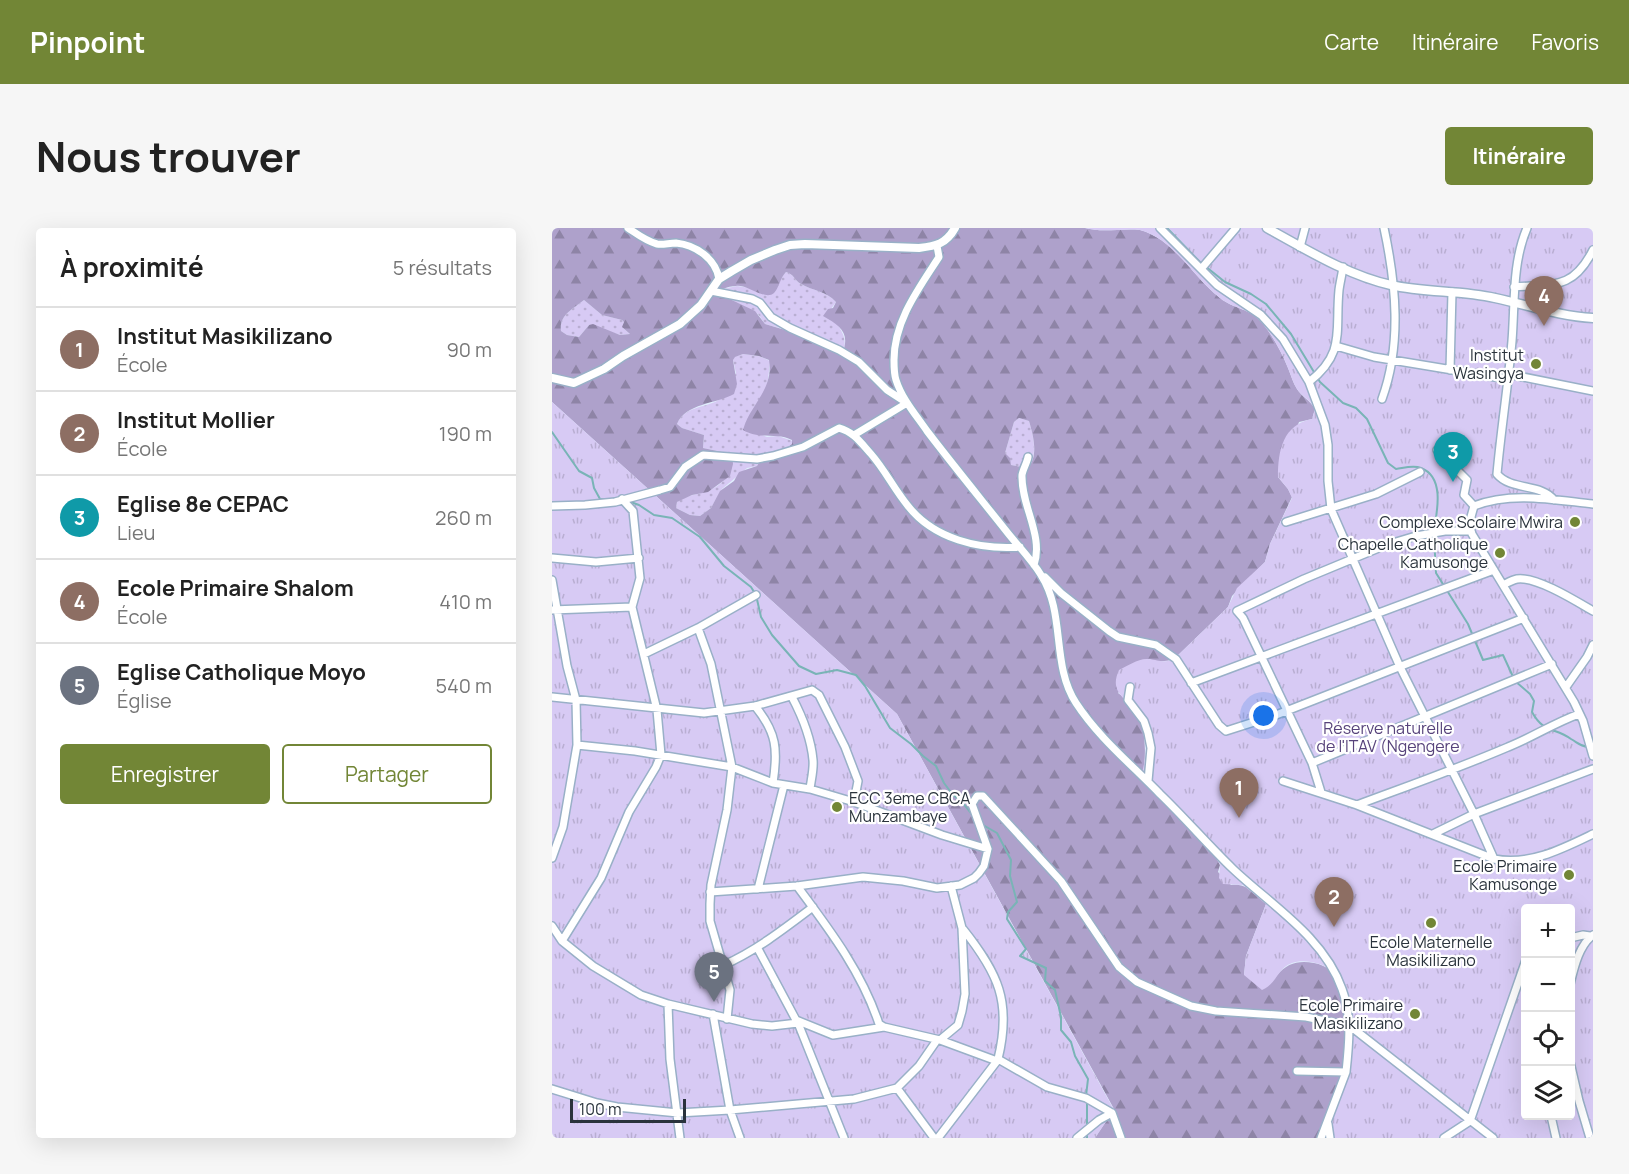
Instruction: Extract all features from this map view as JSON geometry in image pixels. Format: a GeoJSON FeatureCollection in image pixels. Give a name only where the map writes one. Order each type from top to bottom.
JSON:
{"type":"FeatureCollection","features":[{"type":"Feature","properties":{"kind":"street"},"geometry":{"type":"LineString","coordinates":[[628,228],[646,240],[659,244],[675,243],[694,248],[718,268],[719,279]]}},
{"type":"Feature","properties":{"kind":"street"},"geometry":{"type":"LineString","coordinates":[[552,378],[574,383],[604,369],[680,324],[701,305],[719,279],[751,260],[790,245],[826,244],[919,248],[937,246],[949,237],[955,228]]}},
{"type":"Feature","properties":{"kind":"street"},"geometry":{"type":"LineString","coordinates":[[1160,228],[1173,244],[1217,285],[1261,315],[1283,339],[1309,382],[1325,425],[1331,509],[1400,667],[1474,814],[1494,859]]}},
{"type":"Feature","properties":{"kind":"street"},"geometry":{"type":"LineString","coordinates":[[1201,269],[1236,228]]}},
{"type":"Feature","properties":{"kind":"street"},"geometry":{"type":"LineString","coordinates":[[1267,228],[1300,247],[1377,282],[1393,286],[1496,298],[1569,317],[1593,318]]}},
{"type":"Feature","properties":{"kind":"street"},"geometry":{"type":"LineString","coordinates":[[1300,247],[1305,228]]}},
{"type":"Feature","properties":{"kind":"street"},"geometry":{"type":"LineString","coordinates":[[1382,399],[1391,375],[1395,314],[1384,228]]}},
{"type":"Feature","properties":{"kind":"street"},"geometry":{"type":"LineString","coordinates":[[1527,228],[1523,237],[1514,287],[1497,474],[1507,481],[1549,494],[1554,500]]}},
{"type":"Feature","properties":{"kind":"street"},"geometry":{"type":"LineString","coordinates":[[937,246],[939,257],[915,293],[904,315],[897,339],[894,358],[895,379],[907,403],[941,450],[1041,573],[1061,593],[1118,637],[1156,645],[1169,653],[1176,659],[1219,725],[1226,731],[1287,710],[1524,618]]}},
{"type":"Feature","properties":{"kind":"street"},"geometry":{"type":"LineString","coordinates":[[1514,287],[1555,284],[1568,280],[1580,272],[1593,250]]}},
{"type":"Feature","properties":{"kind":"street"},"geometry":{"type":"LineString","coordinates":[[1309,382],[1323,371],[1336,346],[1339,290],[1343,267]]}},
{"type":"Feature","properties":{"kind":"street"},"geometry":{"type":"LineString","coordinates":[[711,291],[752,299],[760,303],[771,317],[860,362],[887,390],[907,403]]}},
{"type":"Feature","properties":{"kind":"street"},"geometry":{"type":"LineString","coordinates":[[1450,370],[1452,292]]}},
{"type":"Feature","properties":{"kind":"street"},"geometry":{"type":"LineString","coordinates":[[1336,346],[1359,354],[1393,361],[1507,376],[1593,391]]}},
{"type":"Feature","properties":{"kind":"street"},"geometry":{"type":"LineString","coordinates":[[854,435],[907,403]]}},
{"type":"Feature","properties":{"kind":"street"},"geometry":{"type":"LineString","coordinates":[[552,506],[585,506],[670,487],[685,467],[703,455],[757,459],[802,447],[839,428],[854,435],[884,469],[907,505],[926,522],[946,535],[972,545],[992,548],[1020,547]]}},
{"type":"Feature","properties":{"kind":"street"},"geometry":{"type":"LineString","coordinates":[[1437,450],[1467,480],[1464,495],[1474,506]]}},
{"type":"Feature","properties":{"kind":"street"},"geometry":{"type":"LineString","coordinates":[[1028,457],[1022,477],[1025,501],[1036,545],[1034,565]]}},
{"type":"Feature","properties":{"kind":"street"},"geometry":{"type":"LineString","coordinates":[[1286,522],[1376,494],[1420,472]]}},
{"type":"Feature","properties":{"kind":"street"},"geometry":{"type":"LineString","coordinates":[[1474,506],[1505,498],[1593,504]]}},
{"type":"Feature","properties":{"kind":"street"},"geometry":{"type":"LineString","coordinates":[[552,943],[561,939],[601,878],[629,812],[661,755],[657,710],[632,607],[640,578],[633,511],[619,500]]}},
{"type":"Feature","properties":{"kind":"street"},"geometry":{"type":"LineString","coordinates":[[1474,506],[1470,518],[1470,531],[1482,555],[1494,570],[1566,687],[1582,721],[1593,756]]}},
{"type":"Feature","properties":{"kind":"street"},"geometry":{"type":"LineString","coordinates":[[1321,792],[1312,763],[1243,618],[1237,610],[1304,579],[1386,546],[1416,536],[1459,530],[1470,531]]}},
{"type":"Feature","properties":{"kind":"street"},"geometry":{"type":"LineString","coordinates":[[552,558],[596,562],[639,558]]}},
{"type":"Feature","properties":{"kind":"street"},"geometry":{"type":"LineString","coordinates":[[1191,683],[1494,570]]}},
{"type":"Feature","properties":{"kind":"street"},"geometry":{"type":"LineString","coordinates":[[1041,573],[1055,608],[1062,668],[1070,694],[1082,713],[1234,870],[1295,924],[1328,961],[1342,989],[1350,1026],[1346,1072],[1321,1138]]}},
{"type":"Feature","properties":{"kind":"street"},"geometry":{"type":"LineString","coordinates":[[1503,585],[1518,579],[1530,580],[1557,590],[1593,611]]}},
{"type":"Feature","properties":{"kind":"street"},"geometry":{"type":"LineString","coordinates":[[552,580],[555,610],[576,700],[577,745],[563,827],[552,858]]}},
{"type":"Feature","properties":{"kind":"street"},"geometry":{"type":"LineString","coordinates":[[644,654],[698,628],[756,595]]}},
{"type":"Feature","properties":{"kind":"street"},"geometry":{"type":"LineString","coordinates":[[555,610],[632,607]]}},
{"type":"Feature","properties":{"kind":"street"},"geometry":{"type":"LineString","coordinates":[[698,628],[711,664],[732,767],[725,821],[710,892],[711,921],[730,990],[727,1019]]}},
{"type":"Feature","properties":{"kind":"street"},"geometry":{"type":"LineString","coordinates":[[1566,687],[1593,645]]}},
{"type":"Feature","properties":{"kind":"street"},"geometry":{"type":"LineString","coordinates":[[1312,763],[1426,718],[1552,664]]}},
{"type":"Feature","properties":{"kind":"street"},"geometry":{"type":"LineString","coordinates":[[1130,687],[1128,699],[1144,721],[1152,748],[1148,781]]}},
{"type":"Feature","properties":{"kind":"street"},"geometry":{"type":"LineString","coordinates":[[552,697],[691,713],[721,712],[755,706],[812,690],[819,695],[845,747],[858,782],[854,802]]}},
{"type":"Feature","properties":{"kind":"street"},"geometry":{"type":"LineString","coordinates":[[792,697],[808,734],[814,762],[810,789]]}},
{"type":"Feature","properties":{"kind":"street"},"geometry":{"type":"LineString","coordinates":[[755,706],[771,727],[777,756],[773,783]]}},
{"type":"Feature","properties":{"kind":"street"},"geometry":{"type":"LineString","coordinates":[[1357,805],[1512,746],[1550,725],[1579,714]]}},
{"type":"Feature","properties":{"kind":"street"},"geometry":{"type":"LineString","coordinates":[[1582,721],[1593,720]]}},
{"type":"Feature","properties":{"kind":"street"},"geometry":{"type":"LineString","coordinates":[[577,745],[661,755],[732,767],[773,783],[810,789],[854,802],[942,835],[988,849]]}},
{"type":"Feature","properties":{"kind":"street"},"geometry":{"type":"LineString","coordinates":[[1433,834],[1474,814],[1593,769]]}},
{"type":"Feature","properties":{"kind":"street"},"geometry":{"type":"LineString","coordinates":[[1283,781],[1321,792],[1494,859],[1509,862],[1533,859],[1593,834]]}},
{"type":"Feature","properties":{"kind":"street"},"geometry":{"type":"LineString","coordinates":[[758,889],[784,785]]}},
{"type":"Feature","properties":{"kind":"street"},"geometry":{"type":"LineString","coordinates":[[710,892],[797,886],[863,877],[903,881],[937,888],[960,885],[974,879],[984,866],[988,849],[972,804],[977,796],[983,796],[1061,881],[1125,975],[1191,1006],[1216,1011],[1306,1017],[1350,1026],[1493,1138]]}},
{"type":"Feature","properties":{"kind":"street"},"geometry":{"type":"LineString","coordinates":[[797,886],[851,962],[874,1008],[879,1024],[998,1060],[1047,1087],[1086,1098],[1112,1113],[1121,1138]]}},
{"type":"Feature","properties":{"kind":"street"},"geometry":{"type":"LineString","coordinates":[[552,1089],[597,1103],[678,1113],[854,1099],[897,1088],[919,1066],[938,1040],[958,1025],[962,1011],[965,994],[962,928],[951,886]]}},
{"type":"Feature","properties":{"kind":"street"},"geometry":{"type":"LineString","coordinates":[[724,964],[744,956],[775,937],[813,907]]}},
{"type":"Feature","properties":{"kind":"street"},"geometry":{"type":"LineString","coordinates":[[552,926],[561,939],[624,986],[668,1004],[727,1019],[772,1026],[797,1021],[833,1035],[884,1027]]}},
{"type":"Feature","properties":{"kind":"street"},"geometry":{"type":"LineString","coordinates":[[897,1088],[936,1138],[998,1060],[1002,1044],[1004,1011],[1000,989],[980,951],[962,928]]}},
{"type":"Feature","properties":{"kind":"street"},"geometry":{"type":"LineString","coordinates":[[1575,937],[1591,936],[1575,967]]}},
{"type":"Feature","properties":{"kind":"street"},"geometry":{"type":"LineString","coordinates":[[757,947],[797,1021],[844,1138]]}},
{"type":"Feature","properties":{"kind":"street"},"geometry":{"type":"LineString","coordinates":[[1444,1138],[1470,1121],[1521,974]]}},
{"type":"Feature","properties":{"kind":"street"},"geometry":{"type":"LineString","coordinates":[[668,1004],[670,1059],[680,1138]]}},
{"type":"Feature","properties":{"kind":"street"},"geometry":{"type":"LineString","coordinates":[[713,1014],[730,1110],[740,1138]]}},
{"type":"Feature","properties":{"kind":"street"},"geometry":{"type":"LineString","coordinates":[[1571,1066],[1590,1138]]}},
{"type":"Feature","properties":{"kind":"street"},"geometry":{"type":"LineString","coordinates":[[1297,1071],[1346,1072]]}},
{"type":"Feature","properties":{"kind":"street"},"geometry":{"type":"LineString","coordinates":[[1077,1138],[1099,1120],[1112,1113]]}},
{"type":"Feature","properties":{"kind":"street"},"geometry":{"type":"LineString","coordinates":[[1552,1120],[1556,1138]]}},
{"type":"Feature","properties":{"kind":"street"},"geometry":{"type":"LineString","coordinates":[[1328,1121],[1330,1138]]}},
{"type":"Feature","properties":{"kind":"green space"},"geometry":{"type":"Polygon","coordinates":[[[552,228],[1085,228],[1140,230],[1163,241],[1220,298],[1258,319],[1277,345],[1297,389],[1315,409],[1312,419],[1299,422],[1278,477],[1292,497],[1270,544],[1265,562],[1232,596],[1228,607],[1173,660],[1156,662],[1149,659],[1118,693],[1133,708],[1142,726],[1145,746],[1144,767],[1210,846],[1220,865],[1218,872],[1231,885],[1246,887],[1266,904],[1246,956],[1244,975],[1277,975],[1289,965],[1303,962],[1323,966],[1335,977],[1343,1005],[1346,1042],[1341,1079],[1328,1138],[1095,1138],[1114,1109],[897,714],[552,402],[552,228]],[[789,273],[784,274],[776,291],[770,295],[736,286],[723,289],[721,295],[755,311],[765,324],[792,332],[842,355],[844,335],[839,327],[823,316],[828,309],[833,308],[836,302],[824,293],[801,284],[789,273]],[[584,300],[568,313],[561,325],[561,331],[567,335],[579,337],[589,325],[593,324],[620,335],[630,334],[622,327],[624,322],[622,320],[602,315],[584,300]],[[743,354],[733,360],[737,384],[734,394],[694,408],[681,417],[677,424],[682,428],[704,435],[703,448],[732,454],[733,464],[730,476],[708,492],[692,495],[677,502],[676,508],[690,515],[700,516],[711,508],[720,491],[734,481],[739,472],[757,466],[764,454],[787,448],[792,444],[792,440],[780,436],[755,435],[743,430],[768,380],[769,360],[743,354]],[[1019,418],[1014,422],[1005,453],[1010,458],[1011,465],[1028,468],[1034,451],[1029,421],[1019,418]]]}},
{"type":"Feature","properties":{"kind":"green space","name":"Réserve naturelle de l'ITAV (Ngengere"},"geometry":{"type":"Polygon","coordinates":[[[1085,228],[1593,228],[1593,1138],[1328,1138],[1324,1121],[1342,1073],[1345,1050],[1343,1005],[1336,979],[1327,968],[1307,961],[1287,965],[1271,984],[1262,990],[1244,975],[1246,956],[1266,904],[1243,885],[1223,884],[1219,878],[1220,865],[1210,846],[1141,776],[1146,753],[1144,730],[1139,716],[1121,695],[1116,685],[1119,670],[1133,663],[1144,659],[1173,660],[1228,607],[1237,588],[1265,562],[1270,544],[1292,498],[1278,477],[1281,448],[1288,433],[1302,422],[1312,419],[1315,409],[1297,389],[1277,345],[1258,319],[1220,298],[1163,241],[1140,230],[1085,228]]]}},
{"type":"Feature","properties":{"kind":"green space"},"geometry":{"type":"Polygon","coordinates":[[[786,272],[801,284],[824,293],[836,302],[831,309],[844,336],[842,355],[784,329],[765,324],[758,314],[722,297],[723,289],[737,286],[775,292],[779,280],[786,272]]]}},
{"type":"Feature","properties":{"kind":"green space"},"geometry":{"type":"Polygon","coordinates":[[[584,300],[602,315],[622,320],[623,328],[630,334],[620,335],[589,325],[579,337],[567,335],[561,331],[564,317],[584,300]]]}},
{"type":"Feature","properties":{"kind":"green space"},"geometry":{"type":"Polygon","coordinates":[[[743,354],[759,356],[770,361],[767,389],[753,409],[744,428],[767,437],[778,436],[793,441],[787,448],[764,454],[757,466],[747,468],[722,489],[711,508],[700,516],[690,515],[676,508],[677,502],[711,489],[722,482],[732,454],[703,448],[704,435],[682,428],[677,424],[684,414],[717,401],[723,396],[736,373],[734,357],[743,354]]]}},
{"type":"Feature","properties":{"kind":"green space"},"geometry":{"type":"Polygon","coordinates":[[[552,402],[897,714],[1114,1110],[1095,1138],[552,1138],[552,402]]]}},
{"type":"Feature","properties":{"kind":"green space"},"geometry":{"type":"Polygon","coordinates":[[[1019,418],[1029,421],[1033,439],[1033,457],[1027,468],[1011,465],[1005,453],[1014,422],[1019,418]]]}},
{"type":"Feature","properties":{"kind":"waterway"},"geometry":{"type":"LineString","coordinates":[[1167,228],[1200,262],[1225,282],[1266,304],[1291,334],[1320,382],[1343,403],[1356,408],[1367,419],[1388,463],[1396,469],[1415,467],[1429,473],[1434,479],[1438,496],[1434,530]]}},
{"type":"Feature","properties":{"kind":"waterway"},"geometry":{"type":"LineString","coordinates":[[552,432],[579,471],[592,478],[600,499],[608,500]]}},
{"type":"Feature","properties":{"kind":"waterway"},"geometry":{"type":"LineString","coordinates":[[628,501],[654,515],[672,518],[700,537],[724,566],[751,587],[756,595],[761,617],[772,635],[799,666],[816,674],[837,670],[856,675],[890,728],[936,766],[944,783],[974,817]]}},
{"type":"Feature","properties":{"kind":"waterway"},"geometry":{"type":"LineString","coordinates":[[1434,536],[1436,573],[1468,624],[1483,660],[1503,655],[1515,681],[1530,694],[1534,701],[1532,712],[1536,719],[1545,727],[1588,747]]}},
{"type":"Feature","properties":{"kind":"waterway"},"geometry":{"type":"LineString","coordinates":[[983,825],[997,833],[1011,860],[1010,876],[1017,902],[1008,912],[1007,919],[1026,949],[1020,956],[1046,968],[1045,981],[1055,990],[1061,1017],[1061,1030],[1071,1042],[1075,1056],[1088,1079],[1086,1096]]}},
{"type":"Feature","properties":{"kind":"waterway"},"geometry":{"type":"LineString","coordinates":[[1087,1102],[1087,1138]]}},
{"type":"Feature","properties":{"kind":"place","name":"Ecole Primaire Shalom"},"geometry":{"type":"Point","coordinates":[1544,326]}},
{"type":"Feature","properties":{"kind":"place","name":"Institut Wasingya"},"geometry":{"type":"Point","coordinates":[1536,364]}},
{"type":"Feature","properties":{"kind":"place","name":"Eglise 8e CEPAC"},"geometry":{"type":"Point","coordinates":[1453,482]}},
{"type":"Feature","properties":{"kind":"place","name":"Complexe Scolaire Mwira"},"geometry":{"type":"Point","coordinates":[1575,522]}},
{"type":"Feature","properties":{"kind":"place","name":"Chapelle Catholique Kamusonge"},"geometry":{"type":"Point","coordinates":[1500,553]}},
{"type":"Feature","properties":{"kind":"place","name":"ECC 3eme CBCA Munzambaye"},"geometry":{"type":"Point","coordinates":[837,807]}},
{"type":"Feature","properties":{"kind":"place","name":"Institut Masikilizano"},"geometry":{"type":"Point","coordinates":[1239,818]}},
{"type":"Feature","properties":{"kind":"place","name":"Ecole Primaire Kamusonge"},"geometry":{"type":"Point","coordinates":[1569,875]}},
{"type":"Feature","properties":{"kind":"place","name":"Ecole Maternelle Masikilizano"},"geometry":{"type":"Point","coordinates":[1431,923]}},
{"type":"Feature","properties":{"kind":"place","name":"Institut Mollier"},"geometry":{"type":"Point","coordinates":[1334,927]}},
{"type":"Feature","properties":{"kind":"place","name":"Eglise Catholique Moyo"},"geometry":{"type":"Point","coordinates":[714,1002]}},
{"type":"Feature","properties":{"kind":"place","name":"Ecole Primaire Masikilizano"},"geometry":{"type":"Point","coordinates":[1415,1014]}}]}
